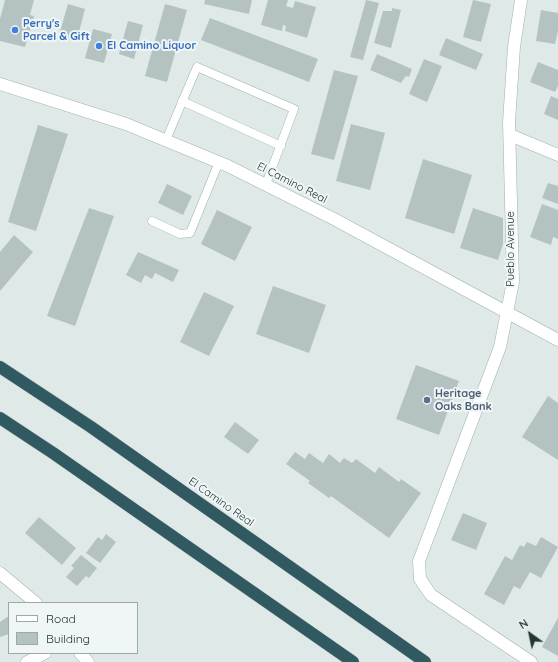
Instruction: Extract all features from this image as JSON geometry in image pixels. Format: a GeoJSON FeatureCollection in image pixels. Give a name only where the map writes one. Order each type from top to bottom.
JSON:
{"type":"FeatureCollection","features":[{"type":"Feature","properties":{"kind":"highway","name":"El Camino Real"},"geometry":{"type":"LineString","coordinates":[[0,367],[91,427],[426,662]]}},
{"type":"Feature","properties":{"kind":"highway"},"geometry":{"type":"LineString","coordinates":[[0,418],[53,452],[353,662]]}},
{"type":"Feature","properties":{"kind":"highway"},"geometry":{"type":"LineString","coordinates":[[330,646],[349,662]]}},
{"type":"Feature","properties":{"kind":"street","name":"Pueblo Avenue"},"geometry":{"type":"LineString","coordinates":[[521,0],[514,47],[510,135],[514,258],[513,282],[508,313],[500,347],[419,561],[420,579],[431,594],[531,662]]}},
{"type":"Feature","properties":{"kind":"street","name":"El Camino Real"},"geometry":{"type":"LineString","coordinates":[[0,84],[92,112],[220,162],[266,184],[558,340]]}},
{"type":"Feature","properties":{"kind":"street"},"geometry":{"type":"LineString","coordinates":[[510,135],[558,155]]}},
{"type":"Feature","properties":{"kind":"street"},"geometry":{"type":"LineString","coordinates":[[0,573],[35,602]]}},
{"type":"Feature","properties":{"kind":"street"},"geometry":{"type":"LineString","coordinates":[[26,662],[43,654]]}},
{"type":"Feature","properties":{"kind":"street"},"geometry":{"type":"LineString","coordinates":[[81,654],[88,662]]}},
{"type":"Feature","properties":{"kind":"lane"},"geometry":{"type":"LineString","coordinates":[[166,140],[197,67],[294,109],[266,184]]}},
{"type":"Feature","properties":{"kind":"lane"},"geometry":{"type":"LineString","coordinates":[[182,101],[281,146]]}},
{"type":"Feature","properties":{"kind":"lane"},"geometry":{"type":"LineString","coordinates":[[152,221],[180,234],[190,233],[220,162]]}},
{"type":"Feature","properties":{"kind":"building","name":"Perry's Parcel & Gift"},"geometry":{"type":"Polygon","coordinates":[[[5,0],[34,0],[30,15],[34,16],[25,47],[0,41],[0,19],[5,0]]]}},
{"type":"Feature","properties":{"kind":"building"},"geometry":{"type":"Polygon","coordinates":[[[205,0],[252,0],[249,14],[204,4],[205,0]]]}},
{"type":"Feature","properties":{"kind":"building"},"geometry":{"type":"Polygon","coordinates":[[[268,0],[288,0],[286,6],[293,8],[295,1],[316,7],[307,38],[285,31],[286,26],[283,25],[282,31],[261,25],[268,0]]]}},
{"type":"Feature","properties":{"kind":"building"},"geometry":{"type":"Polygon","coordinates":[[[366,0],[379,3],[363,60],[350,57],[366,0]]]}},
{"type":"Feature","properties":{"kind":"building"},"geometry":{"type":"Polygon","coordinates":[[[473,0],[491,4],[481,42],[463,37],[473,0]]]}},
{"type":"Feature","properties":{"kind":"building"},"geometry":{"type":"Polygon","coordinates":[[[68,4],[85,9],[77,40],[59,35],[68,4]]]}},
{"type":"Feature","properties":{"kind":"building"},"geometry":{"type":"Polygon","coordinates":[[[165,4],[187,10],[167,82],[145,76],[165,4]]]}},
{"type":"Feature","properties":{"kind":"building"},"geometry":{"type":"Polygon","coordinates":[[[392,8],[401,10],[391,48],[374,43],[383,11],[392,11],[392,8]]]}},
{"type":"Feature","properties":{"kind":"building"},"geometry":{"type":"Polygon","coordinates":[[[541,10],[558,13],[558,31],[555,44],[536,41],[541,10]]]}},
{"type":"Feature","properties":{"kind":"building"},"geometry":{"type":"Polygon","coordinates":[[[210,18],[318,59],[309,82],[201,40],[210,18]]]}},
{"type":"Feature","properties":{"kind":"building"},"geometry":{"type":"Polygon","coordinates":[[[128,21],[143,25],[134,59],[119,54],[128,21]]]}},
{"type":"Feature","properties":{"kind":"building","name":"El Camino Liquor"},"geometry":{"type":"Polygon","coordinates":[[[93,29],[112,34],[104,63],[85,58],[93,29]]]}},
{"type":"Feature","properties":{"kind":"building"},"geometry":{"type":"Polygon","coordinates":[[[446,38],[483,54],[476,70],[439,55],[446,38]]]}},
{"type":"Feature","properties":{"kind":"building"},"geometry":{"type":"Polygon","coordinates":[[[377,54],[412,69],[409,77],[406,76],[401,83],[370,70],[377,54]]]}},
{"type":"Feature","properties":{"kind":"building"},"geometry":{"type":"Polygon","coordinates":[[[424,59],[442,66],[427,102],[409,94],[424,59]]]}},
{"type":"Feature","properties":{"kind":"building"},"geometry":{"type":"Polygon","coordinates":[[[538,62],[558,70],[558,86],[555,92],[530,82],[538,62]]]}},
{"type":"Feature","properties":{"kind":"building"},"geometry":{"type":"Polygon","coordinates":[[[334,70],[358,76],[334,160],[311,154],[334,70]]]}},
{"type":"Feature","properties":{"kind":"building"},"geometry":{"type":"Polygon","coordinates":[[[551,96],[558,99],[558,120],[544,114],[551,96]]]}},
{"type":"Feature","properties":{"kind":"building"},"geometry":{"type":"Polygon","coordinates":[[[351,124],[385,133],[370,190],[336,181],[351,124]]]}},
{"type":"Feature","properties":{"kind":"building"},"geometry":{"type":"Polygon","coordinates":[[[38,125],[68,134],[36,231],[8,222],[38,125]]]}},
{"type":"Feature","properties":{"kind":"building"},"geometry":{"type":"Polygon","coordinates":[[[423,159],[472,175],[454,234],[405,218],[423,159]]]}},
{"type":"Feature","properties":{"kind":"building"},"geometry":{"type":"Polygon","coordinates":[[[548,183],[558,186],[558,204],[542,198],[548,183]]]}},
{"type":"Feature","properties":{"kind":"building"},"geometry":{"type":"Polygon","coordinates":[[[167,184],[192,196],[183,215],[158,203],[167,184]]]}},
{"type":"Feature","properties":{"kind":"building"},"geometry":{"type":"Polygon","coordinates":[[[542,204],[558,210],[558,239],[553,237],[551,245],[530,237],[542,204]]]}},
{"type":"Feature","properties":{"kind":"building"},"geometry":{"type":"Polygon","coordinates":[[[89,208],[114,216],[75,326],[47,316],[89,208]]]}},
{"type":"Feature","properties":{"kind":"building"},"geometry":{"type":"Polygon","coordinates":[[[473,208],[503,218],[503,244],[498,260],[460,248],[473,208]]]}},
{"type":"Feature","properties":{"kind":"building"},"geometry":{"type":"Polygon","coordinates":[[[217,210],[252,227],[235,261],[201,244],[217,210]]]}},
{"type":"Feature","properties":{"kind":"building"},"geometry":{"type":"Polygon","coordinates":[[[14,235],[33,252],[0,291],[0,252],[14,235]]]}},
{"type":"Feature","properties":{"kind":"building"},"geometry":{"type":"Polygon","coordinates":[[[138,252],[179,270],[173,282],[155,273],[152,279],[145,275],[141,283],[126,275],[138,252]]]}},
{"type":"Feature","properties":{"kind":"building"},"geometry":{"type":"Polygon","coordinates":[[[273,286],[326,305],[309,353],[256,334],[273,286]]]}},
{"type":"Feature","properties":{"kind":"building"},"geometry":{"type":"Polygon","coordinates":[[[204,292],[234,306],[209,356],[180,342],[204,292]]]}},
{"type":"Feature","properties":{"kind":"building","name":"Heritage Oaks Bank"},"geometry":{"type":"Polygon","coordinates":[[[416,365],[459,381],[439,435],[396,419],[416,365]]]}},
{"type":"Feature","properties":{"kind":"building"},"geometry":{"type":"Polygon","coordinates":[[[548,396],[558,403],[558,460],[522,437],[548,396]]]}},
{"type":"Feature","properties":{"kind":"building"},"geometry":{"type":"Polygon","coordinates":[[[235,422],[259,440],[248,454],[224,437],[235,422]]]}},
{"type":"Feature","properties":{"kind":"building"},"geometry":{"type":"Polygon","coordinates":[[[295,452],[305,459],[309,453],[323,463],[329,454],[340,463],[344,458],[352,463],[356,459],[375,473],[379,467],[399,482],[401,479],[421,493],[389,538],[331,496],[329,498],[308,483],[310,481],[286,464],[295,452]]]}},
{"type":"Feature","properties":{"kind":"building"},"geometry":{"type":"Polygon","coordinates":[[[463,513],[487,523],[476,550],[451,540],[463,513]]]}},
{"type":"Feature","properties":{"kind":"building"},"geometry":{"type":"Polygon","coordinates":[[[39,517],[76,548],[62,565],[25,533],[39,517]]]}},
{"type":"Feature","properties":{"kind":"building"},"geometry":{"type":"Polygon","coordinates":[[[106,534],[116,542],[100,563],[86,553],[98,537],[102,540],[106,534]]]}},
{"type":"Feature","properties":{"kind":"building"},"geometry":{"type":"Polygon","coordinates":[[[541,537],[558,547],[541,578],[530,572],[520,589],[514,586],[504,605],[484,594],[505,556],[512,560],[520,545],[524,547],[527,542],[536,546],[541,537]]]}},
{"type":"Feature","properties":{"kind":"building"},"geometry":{"type":"Polygon","coordinates":[[[81,555],[97,568],[89,578],[86,576],[77,586],[66,577],[74,568],[71,566],[81,555]]]}},
{"type":"Feature","properties":{"kind":"building"},"geometry":{"type":"Polygon","coordinates":[[[8,617],[8,634],[0,637],[0,622],[8,617]]]}},
{"type":"Feature","properties":{"kind":"building"},"geometry":{"type":"Polygon","coordinates":[[[558,618],[558,656],[542,647],[558,618]]]}},
{"type":"Feature","properties":{"kind":"place","name":"Perry's Parcel & Gift"},"geometry":{"type":"Point","coordinates":[15,30]}},
{"type":"Feature","properties":{"kind":"place","name":"El Camino Liquor"},"geometry":{"type":"Point","coordinates":[99,46]}},
{"type":"Feature","properties":{"kind":"place","name":"Heritage Oaks Bank"},"geometry":{"type":"Point","coordinates":[427,400]}}]}
